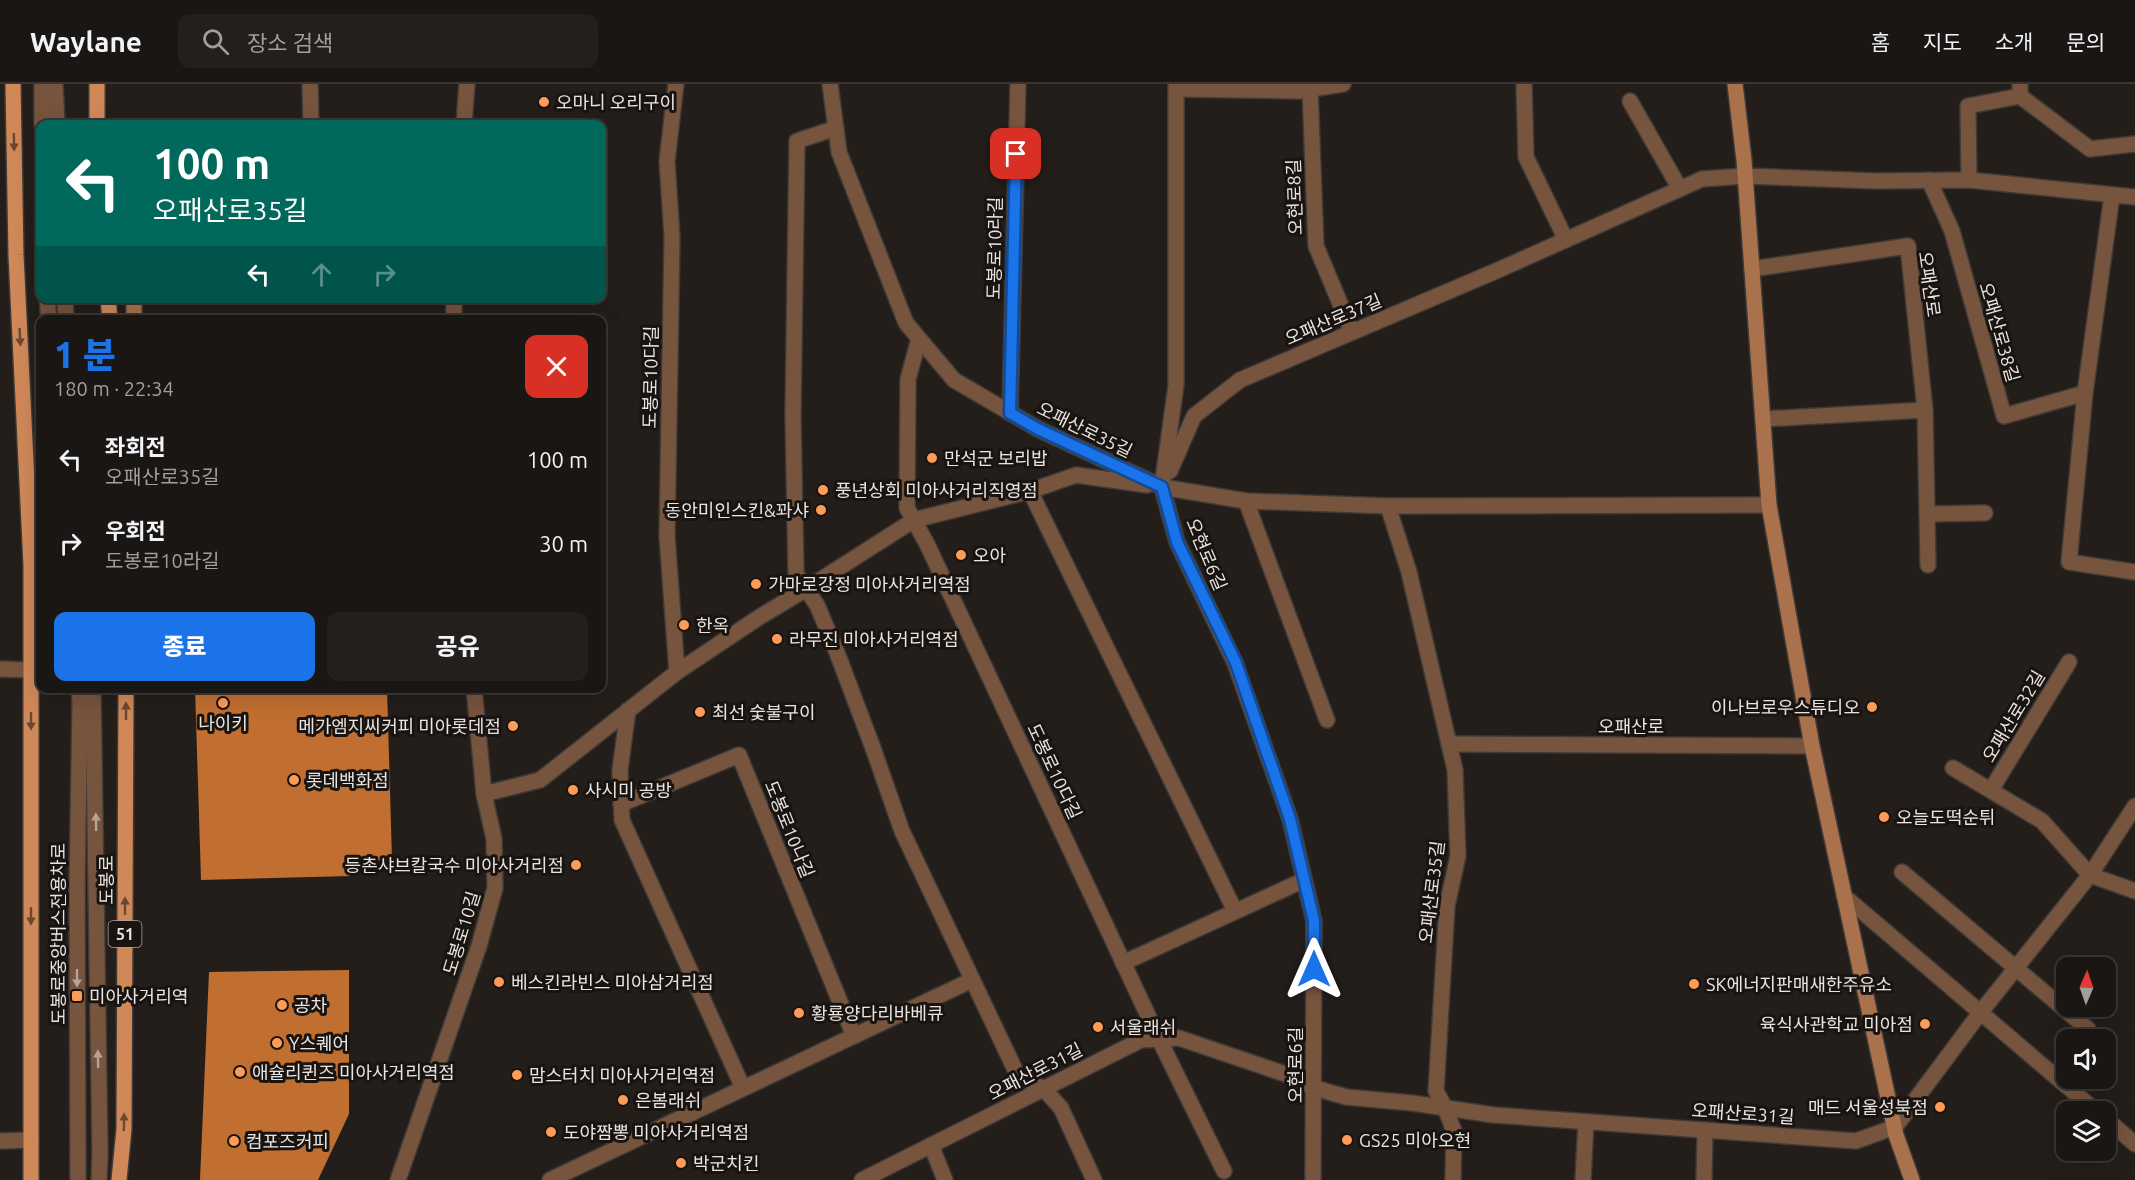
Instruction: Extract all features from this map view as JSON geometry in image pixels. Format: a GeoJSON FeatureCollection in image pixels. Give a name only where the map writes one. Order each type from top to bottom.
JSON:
{"type":"FeatureCollection","features":[{"type":"Feature","properties":{"kind":"main road"},"geometry":{"type":"LineString","coordinates":[[13,84],[16,255],[31,565],[31,1180]]}},
{"type":"Feature","properties":{"kind":"main road"},"geometry":{"type":"LineString","coordinates":[[97,84],[98,120]]}},
{"type":"Feature","properties":{"kind":"main road","name":"도봉로"},"geometry":{"type":"LineString","coordinates":[[119,1180],[124,1129],[126,693]]}},
{"type":"Feature","properties":{"kind":"street"},"geometry":{"type":"LineString","coordinates":[[42,84],[42,120]]}},
{"type":"Feature","properties":{"kind":"street"},"geometry":{"type":"LineString","coordinates":[[55,84],[57,120]]}},
{"type":"Feature","properties":{"kind":"street"},"geometry":{"type":"LineString","coordinates":[[91,84],[98,120]]}},
{"type":"Feature","properties":{"kind":"street"},"geometry":{"type":"LineString","coordinates":[[310,84],[311,120]]}},
{"type":"Feature","properties":{"kind":"street"},"geometry":{"type":"LineString","coordinates":[[464,120],[467,84]]}},
{"type":"Feature","properties":{"kind":"street","name":"도봉로10다길"},"geometry":{"type":"LineString","coordinates":[[676,84],[668,161],[672,237],[667,536],[677,672]]}},
{"type":"Feature","properties":{"kind":"street","name":"오패산로35길"},"geometry":{"type":"LineString","coordinates":[[830,84],[839,152],[906,323],[919,339],[954,380],[1038,429],[1162,487],[1246,501],[1388,506],[1769,505]]}},
{"type":"Feature","properties":{"kind":"street","name":"도봉로10라길"},"geometry":{"type":"LineString","coordinates":[[1010,413],[1018,84]]}},
{"type":"Feature","properties":{"kind":"street"},"geometry":{"type":"LineString","coordinates":[[1176,87],[1310,89],[1343,84]]}},
{"type":"Feature","properties":{"kind":"street"},"geometry":{"type":"LineString","coordinates":[[1524,84],[1526,157],[1566,240]]}},
{"type":"Feature","properties":{"kind":"street"},"geometry":{"type":"LineString","coordinates":[[1735,84],[1745,176],[1769,505],[1812,747],[1896,1135],[1912,1180]]}},
{"type":"Feature","properties":{"kind":"street","name":"오현로6길"},"geometry":{"type":"LineString","coordinates":[[1176,87],[1176,385],[1162,487],[1177,542],[1236,663],[1290,819],[1314,921],[1313,1180]]}},
{"type":"Feature","properties":{"kind":"street","name":"오현로8길"},"geometry":{"type":"LineString","coordinates":[[1310,89],[1316,246],[1352,332]]}},
{"type":"Feature","properties":{"kind":"street"},"geometry":{"type":"LineString","coordinates":[[1970,180],[1968,106],[2020,90],[2090,149],[2135,144]]}},
{"type":"Feature","properties":{"kind":"street"},"geometry":{"type":"LineString","coordinates":[[1630,101],[1680,189]]}},
{"type":"Feature","properties":{"kind":"street"},"geometry":{"type":"LineString","coordinates":[[836,128],[796,141],[794,416],[796,574],[817,605],[836,650],[902,831],[1018,1076],[1044,1089],[1061,1108],[1094,1180]]}},
{"type":"Feature","properties":{"kind":"street"},"geometry":{"type":"LineString","coordinates":[[1745,176],[1876,181],[1970,180],[2135,198]]}},
{"type":"Feature","properties":{"kind":"street","name":"오패산로37길"},"geometry":{"type":"LineString","coordinates":[[1162,487],[1194,416],[1240,380],[1702,179],[1745,176]]}},
{"type":"Feature","properties":{"kind":"street","name":"오패산로38길"},"geometry":{"type":"LineString","coordinates":[[1929,180],[1952,231],[2004,416],[2085,393]]}},
{"type":"Feature","properties":{"kind":"street"},"geometry":{"type":"LineString","coordinates":[[2112,195],[2085,393],[2069,562],[2135,572]]}},
{"type":"Feature","properties":{"kind":"street","name":"오패산로"},"geometry":{"type":"LineString","coordinates":[[1752,269],[1908,246],[1925,410],[1928,565]]}},
{"type":"Feature","properties":{"kind":"street","name":"도봉로10다길"},"geometry":{"type":"LineString","coordinates":[[919,339],[908,379],[907,508],[927,544],[1159,1039]]}},
{"type":"Feature","properties":{"kind":"street"},"geometry":{"type":"LineString","coordinates":[[1762,418],[1925,410]]}},
{"type":"Feature","properties":{"kind":"street"},"geometry":{"type":"LineString","coordinates":[[484,794],[540,780],[677,672],[914,520],[1030,491],[1077,475],[1162,487]]}},
{"type":"Feature","properties":{"kind":"street"},"geometry":{"type":"LineString","coordinates":[[1030,491],[1235,911]]}},
{"type":"Feature","properties":{"kind":"street"},"geometry":{"type":"LineString","coordinates":[[1246,501],[1327,720]]}},
{"type":"Feature","properties":{"kind":"street","name":"오패산로35길"},"geometry":{"type":"LineString","coordinates":[[1388,506],[1409,572],[1455,770],[1458,856],[1446,906],[1436,1091],[1446,1108]]}},
{"type":"Feature","properties":{"kind":"street"},"geometry":{"type":"LineString","coordinates":[[1927,514],[1985,513]]}},
{"type":"Feature","properties":{"kind":"street","name":"오패산로32길"},"geometry":{"type":"LineString","coordinates":[[1991,790],[2069,662]]}},
{"type":"Feature","properties":{"kind":"street"},"geometry":{"type":"LineString","coordinates":[[0,669],[31,670]]}},
{"type":"Feature","properties":{"kind":"street","name":"도봉로중앙버스전용차로"},"geometry":{"type":"LineString","coordinates":[[78,1180],[79,693]]}},
{"type":"Feature","properties":{"kind":"street"},"geometry":{"type":"LineString","coordinates":[[93,693],[99,1180]]}},
{"type":"Feature","properties":{"kind":"street","name":"도봉로10길"},"geometry":{"type":"LineString","coordinates":[[398,1180],[479,945],[495,888],[494,839],[484,794],[474,693]]}},
{"type":"Feature","properties":{"kind":"street"},"geometry":{"type":"LineString","coordinates":[[628,710],[620,770],[622,820],[743,1088]]}},
{"type":"Feature","properties":{"kind":"street","name":"오패산로"},"geometry":{"type":"LineString","coordinates":[[1449,744],[1812,747]]}},
{"type":"Feature","properties":{"kind":"street","name":"도봉로10나길"},"geometry":{"type":"LineString","coordinates":[[621,804],[739,755],[854,1036]]}},
{"type":"Feature","properties":{"kind":"street","name":"오패산로32길"},"geometry":{"type":"LineString","coordinates":[[1953,768],[2042,821],[2090,876]]}},
{"type":"Feature","properties":{"kind":"street"},"geometry":{"type":"LineString","coordinates":[[1895,1127],[1980,1013],[2090,876],[2135,806]]}},
{"type":"Feature","properties":{"kind":"street"},"geometry":{"type":"LineString","coordinates":[[1902,872],[2088,1029]]}},
{"type":"Feature","properties":{"kind":"street"},"geometry":{"type":"LineString","coordinates":[[2090,876],[2135,891]]}},
{"type":"Feature","properties":{"kind":"street"},"geometry":{"type":"LineString","coordinates":[[1123,963],[1304,880]]}},
{"type":"Feature","properties":{"kind":"street"},"geometry":{"type":"LineString","coordinates":[[1844,896],[2084,1101]]}},
{"type":"Feature","properties":{"kind":"street"},"geometry":{"type":"LineString","coordinates":[[550,1180],[972,980]]}},
{"type":"Feature","properties":{"kind":"street","name":"오패산로31길"},"geometry":{"type":"LineString","coordinates":[[862,1180],[1141,1040],[1159,1039],[1179,1038],[1285,1074],[1315,1088],[1346,1097],[1494,1115],[1856,1141],[1895,1127]]}},
{"type":"Feature","properties":{"kind":"street"},"geometry":{"type":"LineString","coordinates":[[1159,1039],[1224,1171]]}},
{"type":"Feature","properties":{"kind":"street"},"geometry":{"type":"LineString","coordinates":[[1446,1108],[1454,1131],[1453,1180]]}},
{"type":"Feature","properties":{"kind":"street"},"geometry":{"type":"LineString","coordinates":[[1582,1180],[1586,1122]]}},
{"type":"Feature","properties":{"kind":"street"},"geometry":{"type":"LineString","coordinates":[[2116,1128],[2135,1144]]}},
{"type":"Feature","properties":{"kind":"street"},"geometry":{"type":"LineString","coordinates":[[1704,1180],[1705,1130]]}},
{"type":"Feature","properties":{"kind":"street"},"geometry":{"type":"LineString","coordinates":[[0,1141],[31,1140]]}},
{"type":"Feature","properties":{"kind":"street"},"geometry":{"type":"LineString","coordinates":[[931,1145],[945,1180]]}},
{"type":"Feature","properties":{"kind":"building","name":"롯데백화점"},"geometry":{"type":"Polygon","coordinates":[[[195,693],[387,693],[392,860],[350,861],[350,876],[201,880],[195,693]]]}},
{"type":"Feature","properties":{"kind":"building","name":"Y스퀘어"},"geometry":{"type":"Polygon","coordinates":[[[349,970],[349,1114],[318,1180],[200,1180],[209,972],[349,970]]]}},
{"type":"Feature","properties":{"kind":"place","name":"오마니 오리구이"},"geometry":{"type":"Point","coordinates":[544,102]}},
{"type":"Feature","properties":{"kind":"place","name":"만석군 보리밥"},"geometry":{"type":"Point","coordinates":[932,458]}},
{"type":"Feature","properties":{"kind":"place","name":"풍년상회 미아사거리직영점"},"geometry":{"type":"Point","coordinates":[823,490]}},
{"type":"Feature","properties":{"kind":"place","name":"동안미인스킨&꽈샤"},"geometry":{"type":"Point","coordinates":[821,510]}},
{"type":"Feature","properties":{"kind":"place","name":"오아"},"geometry":{"type":"Point","coordinates":[961,555]}},
{"type":"Feature","properties":{"kind":"place","name":"가마로강정 미아사거리역점"},"geometry":{"type":"Point","coordinates":[756,584]}},
{"type":"Feature","properties":{"kind":"place","name":"한옥"},"geometry":{"type":"Point","coordinates":[684,625]}},
{"type":"Feature","properties":{"kind":"place","name":"라무진 미아사거리역점"},"geometry":{"type":"Point","coordinates":[777,639]}},
{"type":"Feature","properties":{"kind":"place","name":"나이키"},"geometry":{"type":"Point","coordinates":[223,703]}},
{"type":"Feature","properties":{"kind":"place","name":"이나브로우스튜디오"},"geometry":{"type":"Point","coordinates":[1872,707]}},
{"type":"Feature","properties":{"kind":"place","name":"최선 숯불구이"},"geometry":{"type":"Point","coordinates":[700,712]}},
{"type":"Feature","properties":{"kind":"place","name":"메가엠지씨커피 미아롯데점"},"geometry":{"type":"Point","coordinates":[513,726]}},
{"type":"Feature","properties":{"kind":"place","name":"롯데백화점"},"geometry":{"type":"Point","coordinates":[294,780]}},
{"type":"Feature","properties":{"kind":"place","name":"사시미 공방"},"geometry":{"type":"Point","coordinates":[573,790]}},
{"type":"Feature","properties":{"kind":"place","name":"오늘도떡순튀"},"geometry":{"type":"Point","coordinates":[1884,817]}},
{"type":"Feature","properties":{"kind":"place","name":"등촌샤브칼국수 미아사거리점"},"geometry":{"type":"Point","coordinates":[576,865]}},
{"type":"Feature","properties":{"kind":"place","name":"베스킨라빈스 미아삼거리점"},"geometry":{"type":"Point","coordinates":[499,982]}},
{"type":"Feature","properties":{"kind":"place","name":"SK에너지판매새한주유소"},"geometry":{"type":"Point","coordinates":[1694,984]}},
{"type":"Feature","properties":{"kind":"place","name":"미아사거리역"},"geometry":{"type":"Point","coordinates":[77,996]}},
{"type":"Feature","properties":{"kind":"place","name":"공차"},"geometry":{"type":"Point","coordinates":[282,1005]}},
{"type":"Feature","properties":{"kind":"place","name":"황룡양다리바베큐"},"geometry":{"type":"Point","coordinates":[799,1013]}},
{"type":"Feature","properties":{"kind":"place","name":"육식사관학교 미아점"},"geometry":{"type":"Point","coordinates":[1925,1024]}},
{"type":"Feature","properties":{"kind":"place","name":"서울래쉬"},"geometry":{"type":"Point","coordinates":[1098,1027]}},
{"type":"Feature","properties":{"kind":"place","name":"Y스퀘어"},"geometry":{"type":"Point","coordinates":[277,1043]}},
{"type":"Feature","properties":{"kind":"place","name":"애슐리퀸즈 미아사거리역점"},"geometry":{"type":"Point","coordinates":[240,1072]}},
{"type":"Feature","properties":{"kind":"place","name":"맘스터치 미아사거리역점"},"geometry":{"type":"Point","coordinates":[517,1075]}},
{"type":"Feature","properties":{"kind":"place","name":"은봄래쉬"},"geometry":{"type":"Point","coordinates":[623,1100]}},
{"type":"Feature","properties":{"kind":"place","name":"매드 서울성북점"},"geometry":{"type":"Point","coordinates":[1940,1107]}},
{"type":"Feature","properties":{"kind":"place","name":"도야짬뽕 미아사거리역점"},"geometry":{"type":"Point","coordinates":[551,1132]}},
{"type":"Feature","properties":{"kind":"place","name":"GS25 미아오현"},"geometry":{"type":"Point","coordinates":[1347,1140]}},
{"type":"Feature","properties":{"kind":"place","name":"컴포즈커피"},"geometry":{"type":"Point","coordinates":[234,1141]}},
{"type":"Feature","properties":{"kind":"place","name":"박군치킨"},"geometry":{"type":"Point","coordinates":[681,1163]}},
{"type":"Feature","properties":{"kind":"route"},"geometry":{"type":"LineString","coordinates":[[1016,154],[1010,413],[1038,429],[1162,487],[1177,542],[1236,663],[1290,819],[1314,921],[1314,969]]}}]}
